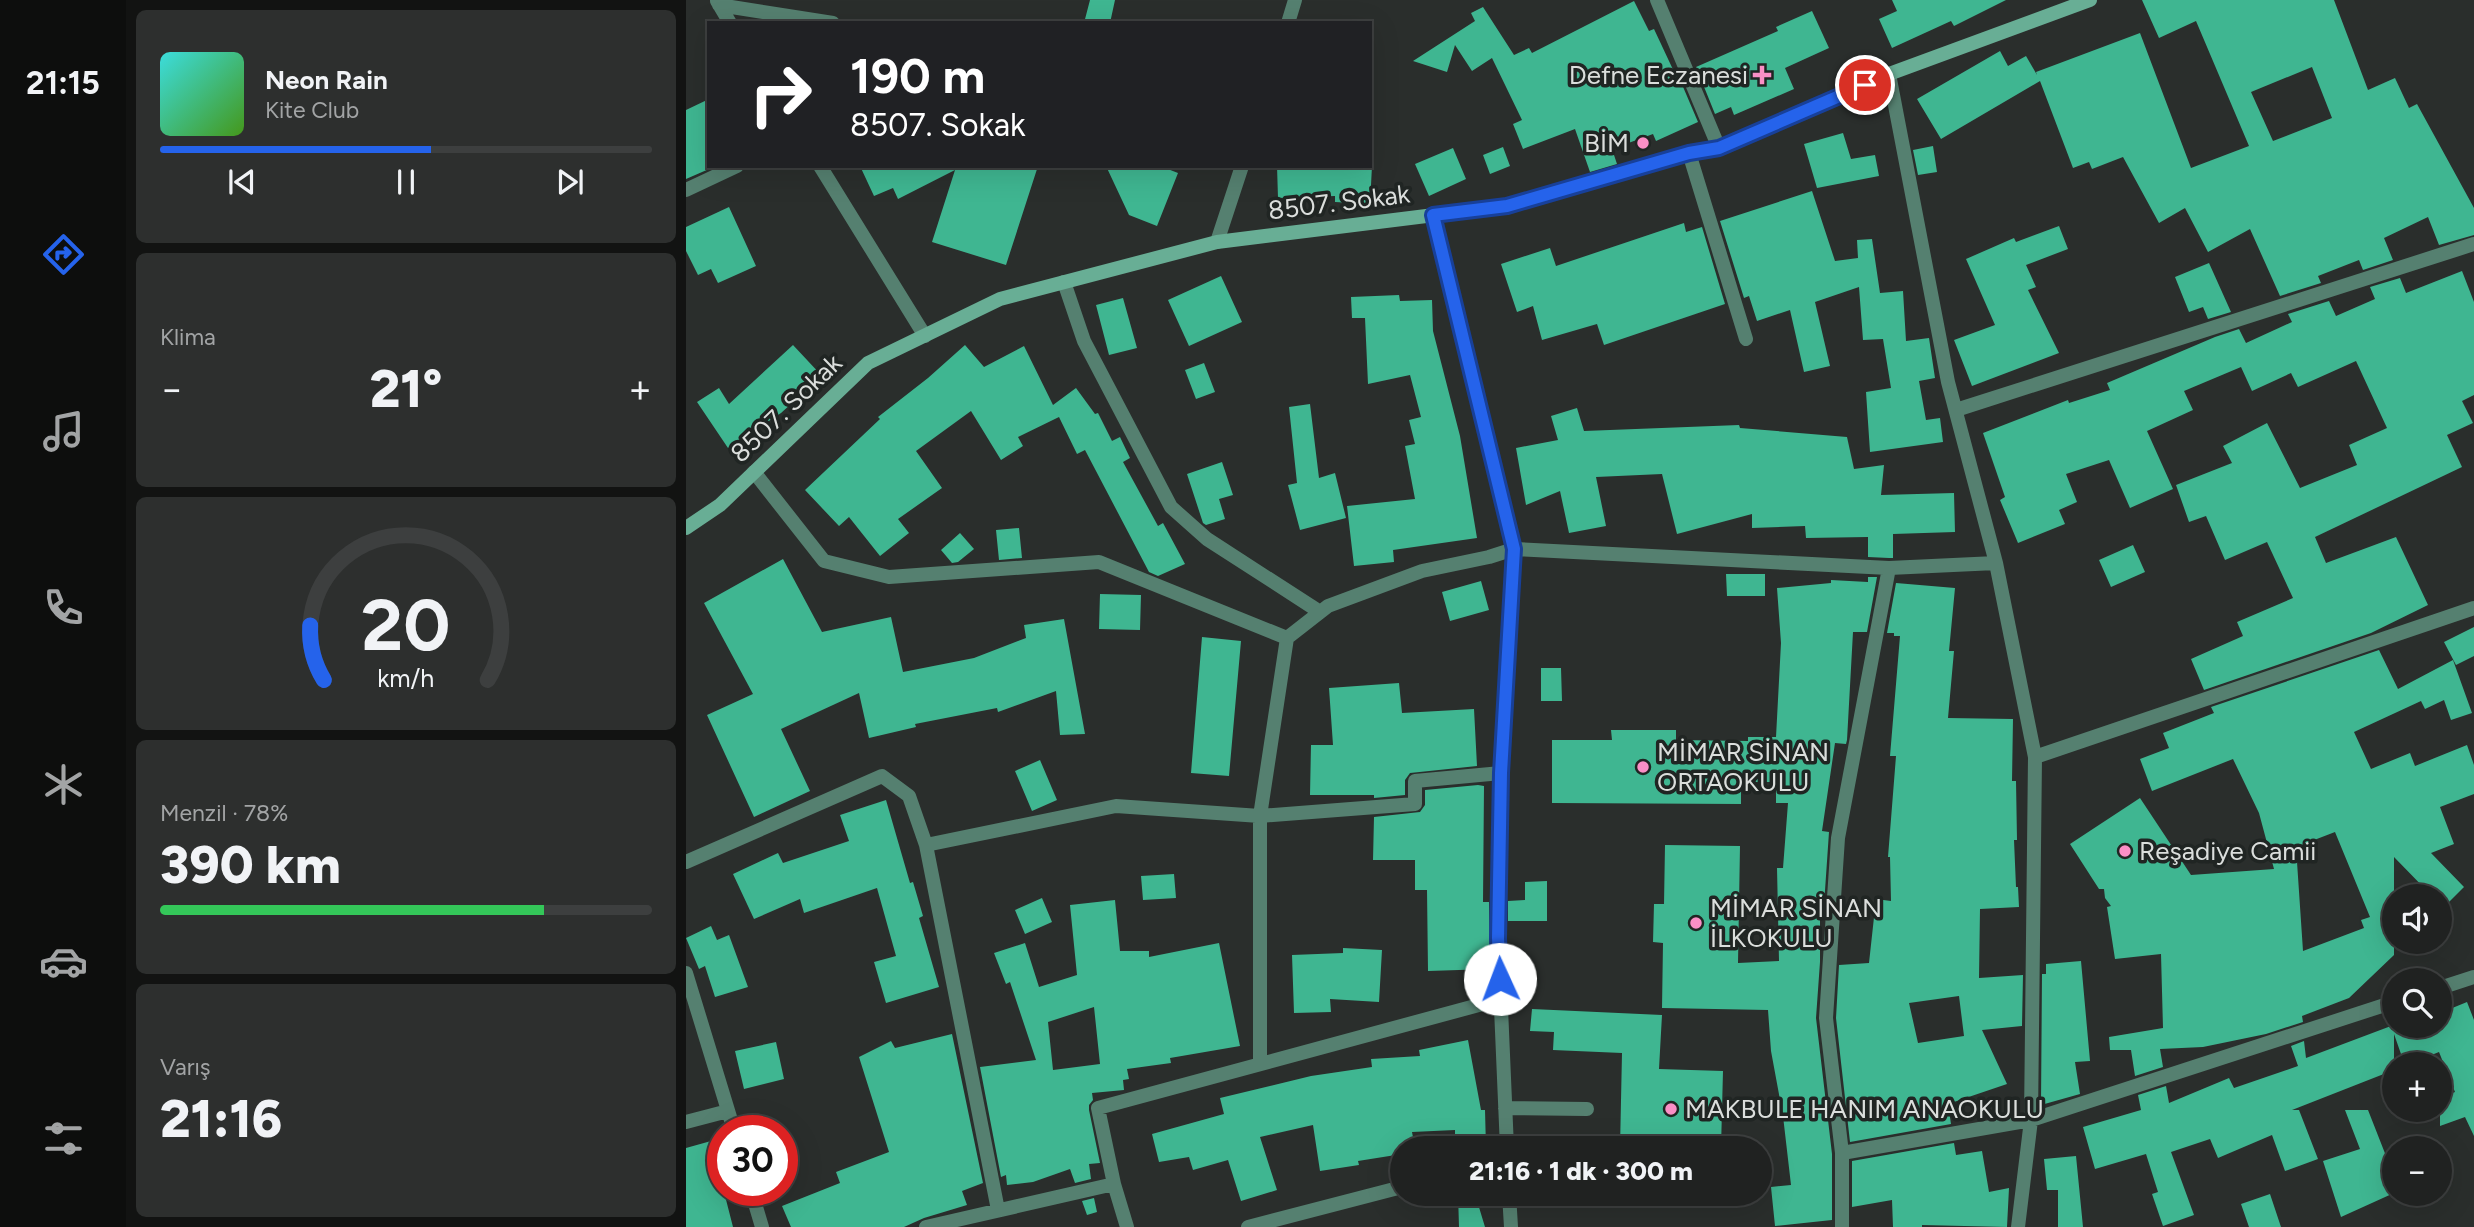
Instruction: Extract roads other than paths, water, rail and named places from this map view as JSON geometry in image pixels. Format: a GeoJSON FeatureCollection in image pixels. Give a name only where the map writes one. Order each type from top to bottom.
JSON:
{"type":"FeatureCollection","features":[{"type":"Feature","properties":{"kind":"street"},"geometry":{"type":"LineString","coordinates":[[1288,21],[1295,0]]}},
{"type":"Feature","properties":{"kind":"street"},"geometry":{"type":"LineString","coordinates":[[1657,0],[1719,148]]}},
{"type":"Feature","properties":{"kind":"street","name":"8507. Sokak"},"geometry":{"type":"LineString","coordinates":[[686,528],[720,505],[868,363],[1000,299],[1217,242],[1507,206],[1689,153],[1719,148],[1889,74],[2090,0]]}},
{"type":"Feature","properties":{"kind":"street"},"geometry":{"type":"LineString","coordinates":[[718,3],[729,21]]}},
{"type":"Feature","properties":{"kind":"street"},"geometry":{"type":"LineString","coordinates":[[718,3],[821,21]]}},
{"type":"Feature","properties":{"kind":"street"},"geometry":{"type":"LineString","coordinates":[[1889,74],[1948,382],[1996,564],[2035,757],[2031,1120],[2018,1227]]}},
{"type":"Feature","properties":{"kind":"street"},"geometry":{"type":"LineString","coordinates":[[1689,153],[1746,339]]}},
{"type":"Feature","properties":{"kind":"street"},"geometry":{"type":"LineString","coordinates":[[686,190],[733,168]]}},
{"type":"Feature","properties":{"kind":"street"},"geometry":{"type":"LineString","coordinates":[[821,168],[925,336]]}},
{"type":"Feature","properties":{"kind":"street"},"geometry":{"type":"LineString","coordinates":[[1217,242],[1239,168]]}},
{"type":"Feature","properties":{"kind":"street"},"geometry":{"type":"LineString","coordinates":[[1433,215],[1514,549],[1501,773],[1498,938],[1507,1136]]}},
{"type":"Feature","properties":{"kind":"street"},"geometry":{"type":"LineString","coordinates":[[1956,410],[2474,244]]}},
{"type":"Feature","properties":{"kind":"street"},"geometry":{"type":"LineString","coordinates":[[1064,282],[1084,341],[1171,507],[1207,540],[1320,612]]}},
{"type":"Feature","properties":{"kind":"street"},"geometry":{"type":"LineString","coordinates":[[754,472],[824,561],[889,577],[1099,562],[1287,638]]}},
{"type":"Feature","properties":{"kind":"street"},"geometry":{"type":"LineString","coordinates":[[1261,1064],[1260,816],[1287,638],[1328,606],[1422,570],[1489,557],[1514,549],[1889,568],[1996,564]]}},
{"type":"Feature","properties":{"kind":"street"},"geometry":{"type":"LineString","coordinates":[[1842,1227],[1842,1153],[1826,1018],[1838,838],[1889,568]]}},
{"type":"Feature","properties":{"kind":"street"},"geometry":{"type":"LineString","coordinates":[[2035,757],[2474,608]]}},
{"type":"Feature","properties":{"kind":"street"},"geometry":{"type":"LineString","coordinates":[[926,845],[1116,806],[1260,816],[1415,804],[1415,781],[1501,773]]}},
{"type":"Feature","properties":{"kind":"street"},"geometry":{"type":"LineString","coordinates":[[686,862],[882,776],[909,796],[926,845],[998,1210]]}},
{"type":"Feature","properties":{"kind":"street"},"geometry":{"type":"LineString","coordinates":[[686,973],[729,1115]]}},
{"type":"Feature","properties":{"kind":"street"},"geometry":{"type":"LineString","coordinates":[[2452,984],[2474,976]]}},
{"type":"Feature","properties":{"kind":"street"},"geometry":{"type":"LineString","coordinates":[[1127,1227],[1114,1184],[1098,1108],[1500,999]]}},
{"type":"Feature","properties":{"kind":"street"},"geometry":{"type":"LineString","coordinates":[[1842,1153],[2031,1120],[2382,1007]]}},
{"type":"Feature","properties":{"kind":"street"},"geometry":{"type":"LineString","coordinates":[[1506,1108],[1587,1109]]}},
{"type":"Feature","properties":{"kind":"street"},"geometry":{"type":"LineString","coordinates":[[686,1122],[728,1111]]}},
{"type":"Feature","properties":{"kind":"street"},"geometry":{"type":"LineString","coordinates":[[926,1227],[1114,1184]]}},
{"type":"Feature","properties":{"kind":"street"},"geometry":{"type":"LineString","coordinates":[[1248,1227],[1390,1190]]}},
{"type":"Feature","properties":{"kind":"street"},"geometry":{"type":"LineString","coordinates":[[756,1206],[762,1227]]}},
{"type":"Feature","properties":{"kind":"street"},"geometry":{"type":"LineString","coordinates":[[1510,1206],[1511,1227]]}},
{"type":"Feature","properties":{"kind":"place","name":"Defne Eczanesi"},"geometry":{"type":"Point","coordinates":[1762,75]}},
{"type":"Feature","properties":{"kind":"place","name":"BİM"},"geometry":{"type":"Point","coordinates":[1643,143]}},
{"type":"Feature","properties":{"kind":"place","name":"MİMAR SİNAN ORTAOKULU"},"geometry":{"type":"Point","coordinates":[1643,767]}},
{"type":"Feature","properties":{"kind":"place","name":"Reşadiye Camii"},"geometry":{"type":"Point","coordinates":[2125,851]}},
{"type":"Feature","properties":{"kind":"place","name":"MİMAR SİNAN İLKOKULU"},"geometry":{"type":"Point","coordinates":[1696,923]}},
{"type":"Feature","properties":{"kind":"place","name":"MAKBULE HANIM ANAOKULU"},"geometry":{"type":"Point","coordinates":[1671,1109]}}]}
